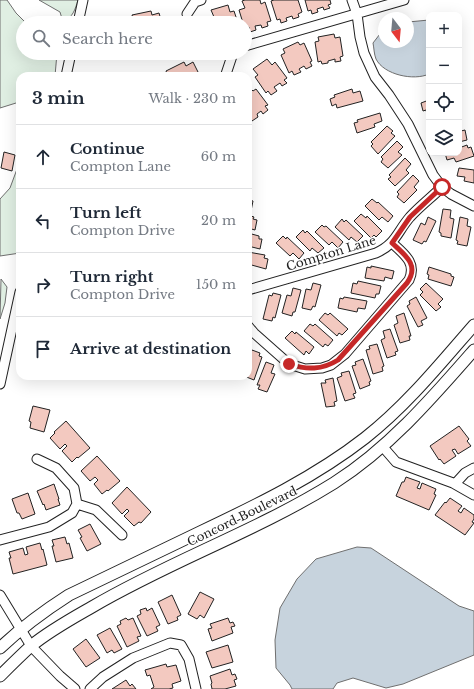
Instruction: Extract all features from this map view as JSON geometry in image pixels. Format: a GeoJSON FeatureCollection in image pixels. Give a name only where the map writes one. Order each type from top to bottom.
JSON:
{"type":"FeatureCollection","features":[{"type":"Feature","properties":{"kind":"main road","name":"Concord Boulevard"},"geometry":{"type":"LineString","coordinates":[[0,648],[21,628],[69,596],[276,495],[324,467],[365,438],[408,399],[474,325]]}},
{"type":"Feature","properties":{"kind":"main road","name":"Concord Boulevard"},"geometry":{"type":"LineString","coordinates":[[0,676],[32,646],[64,624],[114,594],[252,528],[296,505],[335,482],[383,447],[430,400],[474,350]]}},
{"type":"Feature","properties":{"kind":"street"},"geometry":{"type":"LineString","coordinates":[[80,16],[83,0]]}},
{"type":"Feature","properties":{"kind":"street"},"geometry":{"type":"LineString","coordinates":[[187,14],[195,2],[201,0]]}},
{"type":"Feature","properties":{"kind":"street"},"geometry":{"type":"LineString","coordinates":[[352,0],[357,14],[362,45],[370,69],[408,124],[433,175],[442,187],[451,194],[474,206]]}},
{"type":"Feature","properties":{"kind":"street"},"geometry":{"type":"LineString","coordinates":[[252,44],[404,0]]}},
{"type":"Feature","properties":{"kind":"street"},"geometry":{"type":"LineString","coordinates":[[67,72],[69,60]]}},
{"type":"Feature","properties":{"kind":"street"},"geometry":{"type":"LineString","coordinates":[[227,72],[231,60]]}},
{"type":"Feature","properties":{"kind":"street","name":"Compton Lane"},"geometry":{"type":"LineString","coordinates":[[252,289],[376,253],[385,249],[392,243],[410,217],[442,187]]}},
{"type":"Feature","properties":{"kind":"street"},"geometry":{"type":"LineString","coordinates":[[252,331],[289,364],[305,369],[322,368],[331,365],[345,354],[409,280],[412,269],[410,262],[406,255],[392,243]]}},
{"type":"Feature","properties":{"kind":"street"},"geometry":{"type":"LineString","coordinates":[[0,384],[16,310]]}},
{"type":"Feature","properties":{"kind":"street"},"geometry":{"type":"LineString","coordinates":[[383,447],[396,462],[455,484],[474,495]]}},
{"type":"Feature","properties":{"kind":"street"},"geometry":{"type":"LineString","coordinates":[[0,540],[49,527],[72,514],[77,504],[74,488],[56,468],[37,459]]}},
{"type":"Feature","properties":{"kind":"street"},"geometry":{"type":"LineString","coordinates":[[455,484],[465,472],[474,468]]}},
{"type":"Feature","properties":{"kind":"street"},"geometry":{"type":"LineString","coordinates":[[77,504],[96,510],[122,535]]}},
{"type":"Feature","properties":{"kind":"street"},"geometry":{"type":"LineString","coordinates":[[0,595],[32,646],[60,676],[75,689]]}},
{"type":"Feature","properties":{"kind":"street"},"geometry":{"type":"LineString","coordinates":[[90,689],[104,676],[133,658],[170,643],[181,645],[189,659],[196,689]]}},
{"type":"Feature","properties":{"kind":"green space"},"geometry":{"type":"Polygon","coordinates":[[[0,0],[7,0],[19,16],[16,16],[16,60],[56,60],[55,72],[16,72],[16,103],[0,108],[0,0]]]}},
{"type":"Feature","properties":{"kind":"green space"},"geometry":{"type":"Polygon","coordinates":[[[39,0],[78,0],[71,16],[61,16],[60,12],[39,0]]]}},
{"type":"Feature","properties":{"kind":"green space"},"geometry":{"type":"Polygon","coordinates":[[[16,172],[16,254],[0,256],[0,199],[10,188],[16,172]]]}},
{"type":"Feature","properties":{"kind":"green space"},"geometry":{"type":"Polygon","coordinates":[[[1,279],[7,287],[5,303],[0,319],[1,279]]]}},
{"type":"Feature","properties":{"kind":"shaded area"},"geometry":{"type":"Polygon","coordinates":[[[426,20],[426,75],[408,77],[392,73],[380,65],[376,59],[373,43],[378,36],[378,48],[414,48],[414,21],[426,20]]]}},
{"type":"Feature","properties":{"kind":"shaded area"},"geometry":{"type":"Polygon","coordinates":[[[357,547],[371,548],[459,606],[474,611],[474,655],[403,684],[386,688],[353,678],[337,683],[333,689],[292,689],[276,668],[275,640],[280,608],[297,579],[316,559],[357,547]]]}},
{"type":"Feature","properties":{"kind":"building"},"geometry":{"type":"Polygon","coordinates":[[[260,0],[261,4],[265,2],[271,21],[267,22],[268,26],[262,28],[261,25],[255,26],[256,30],[252,31],[252,16],[241,16],[239,10],[245,8],[242,1],[260,0]]]}},
{"type":"Feature","properties":{"kind":"building"},"geometry":{"type":"Polygon","coordinates":[[[298,0],[302,12],[298,14],[299,17],[293,19],[292,16],[286,18],[287,21],[281,23],[280,19],[277,20],[271,1],[298,0]]]}},
{"type":"Feature","properties":{"kind":"building"},"geometry":{"type":"Polygon","coordinates":[[[305,0],[330,0],[331,4],[328,5],[330,8],[324,10],[323,7],[317,9],[318,12],[312,14],[311,10],[308,11],[305,0]]]}},
{"type":"Feature","properties":{"kind":"building"},"geometry":{"type":"Polygon","coordinates":[[[228,5],[230,12],[234,11],[236,16],[214,16],[211,10],[228,5]]]}},
{"type":"Feature","properties":{"kind":"building"},"geometry":{"type":"Polygon","coordinates":[[[151,11],[152,15],[159,13],[160,16],[132,16],[151,11]]]}},
{"type":"Feature","properties":{"kind":"building"},"geometry":{"type":"Polygon","coordinates":[[[334,34],[335,38],[340,37],[343,56],[340,57],[341,61],[335,62],[335,59],[328,61],[328,63],[322,64],[321,61],[318,62],[315,42],[319,41],[318,37],[334,34]]]}},
{"type":"Feature","properties":{"kind":"building"},"geometry":{"type":"Polygon","coordinates":[[[298,42],[300,45],[304,43],[312,61],[310,62],[312,66],[306,69],[304,66],[299,69],[301,72],[294,75],[292,71],[289,73],[281,55],[285,53],[283,49],[298,42]]]}},
{"type":"Feature","properties":{"kind":"building"},"geometry":{"type":"Polygon","coordinates":[[[267,59],[272,65],[275,62],[287,78],[284,80],[287,83],[282,86],[280,83],[274,87],[277,91],[271,95],[268,91],[266,93],[255,77],[258,75],[253,69],[267,59]]]}},
{"type":"Feature","properties":{"kind":"building"},"geometry":{"type":"Polygon","coordinates":[[[184,62],[186,66],[193,62],[198,72],[166,72],[184,62]]]}},
{"type":"Feature","properties":{"kind":"building"},"geometry":{"type":"Polygon","coordinates":[[[256,89],[268,105],[265,106],[268,110],[263,114],[261,111],[257,114],[258,117],[252,121],[252,90],[253,91],[256,89]]]}},
{"type":"Feature","properties":{"kind":"building"},"geometry":{"type":"Polygon","coordinates":[[[352,89],[353,93],[360,91],[363,101],[337,108],[336,104],[332,106],[330,99],[335,97],[334,95],[352,89]]]}},
{"type":"Feature","properties":{"kind":"building"},"geometry":{"type":"Polygon","coordinates":[[[426,101],[426,110],[423,111],[421,103],[426,101]]]}},
{"type":"Feature","properties":{"kind":"building"},"geometry":{"type":"Polygon","coordinates":[[[380,113],[382,121],[374,124],[375,127],[357,133],[354,123],[358,122],[357,120],[380,113]]]}},
{"type":"Feature","properties":{"kind":"building"},"geometry":{"type":"Polygon","coordinates":[[[387,126],[393,131],[391,133],[395,136],[378,154],[371,146],[373,144],[371,142],[387,126]]]}},
{"type":"Feature","properties":{"kind":"building"},"geometry":{"type":"Polygon","coordinates":[[[465,130],[467,140],[462,141],[462,131],[465,130]]]}},
{"type":"Feature","properties":{"kind":"building"},"geometry":{"type":"Polygon","coordinates":[[[397,141],[403,147],[398,152],[402,155],[388,168],[381,162],[383,159],[381,157],[397,141]]]}},
{"type":"Feature","properties":{"kind":"building"},"geometry":{"type":"Polygon","coordinates":[[[467,145],[468,148],[471,147],[474,156],[456,162],[454,158],[447,160],[446,156],[462,156],[462,147],[467,145]]]}},
{"type":"Feature","properties":{"kind":"building"},"geometry":{"type":"Polygon","coordinates":[[[4,152],[15,155],[12,171],[1,168],[4,152]]]}},
{"type":"Feature","properties":{"kind":"building"},"geometry":{"type":"Polygon","coordinates":[[[405,158],[411,164],[406,170],[409,173],[395,186],[388,179],[391,177],[389,175],[405,158]]]}},
{"type":"Feature","properties":{"kind":"building"},"geometry":{"type":"Polygon","coordinates":[[[459,168],[474,170],[474,183],[464,181],[465,177],[457,176],[459,168]]]}},
{"type":"Feature","properties":{"kind":"building"},"geometry":{"type":"Polygon","coordinates":[[[413,175],[419,181],[414,187],[417,190],[404,203],[397,197],[399,194],[397,192],[413,175]]]}},
{"type":"Feature","properties":{"kind":"building"},"geometry":{"type":"Polygon","coordinates":[[[372,199],[377,203],[378,202],[393,216],[388,222],[382,217],[379,220],[365,206],[372,199]]]}},
{"type":"Feature","properties":{"kind":"building"},"geometry":{"type":"Polygon","coordinates":[[[443,209],[451,210],[450,218],[454,219],[451,238],[441,236],[441,233],[439,232],[443,209]]]}},
{"type":"Feature","properties":{"kind":"building"},"geometry":{"type":"Polygon","coordinates":[[[361,214],[366,218],[367,216],[382,231],[376,237],[374,235],[371,238],[354,221],[361,214]]]}},
{"type":"Feature","properties":{"kind":"building"},"geometry":{"type":"Polygon","coordinates":[[[252,216],[254,217],[253,219],[257,220],[255,230],[252,229],[252,216]]]}},
{"type":"Feature","properties":{"kind":"building"},"geometry":{"type":"Polygon","coordinates":[[[428,217],[436,221],[426,242],[424,241],[422,244],[413,240],[421,223],[425,225],[428,217]]]}},
{"type":"Feature","properties":{"kind":"building"},"geometry":{"type":"Polygon","coordinates":[[[460,217],[468,219],[467,226],[471,227],[467,246],[457,244],[458,241],[456,240],[460,217]]]}},
{"type":"Feature","properties":{"kind":"building"},"geometry":{"type":"Polygon","coordinates":[[[342,219],[344,222],[346,220],[363,236],[357,242],[351,237],[349,240],[335,227],[342,219]]]}},
{"type":"Feature","properties":{"kind":"building"},"geometry":{"type":"Polygon","coordinates":[[[322,225],[324,227],[326,226],[343,242],[338,248],[332,242],[329,245],[315,232],[322,225]]]}},
{"type":"Feature","properties":{"kind":"building"},"geometry":{"type":"Polygon","coordinates":[[[303,230],[305,233],[307,231],[324,248],[318,253],[312,248],[310,251],[296,237],[303,230]]]}},
{"type":"Feature","properties":{"kind":"building"},"geometry":{"type":"Polygon","coordinates":[[[252,234],[259,236],[259,239],[262,239],[260,249],[252,247],[252,234]]]}},
{"type":"Feature","properties":{"kind":"building"},"geometry":{"type":"Polygon","coordinates":[[[283,236],[286,239],[287,237],[304,253],[299,259],[293,253],[290,256],[276,243],[283,236]]]}},
{"type":"Feature","properties":{"kind":"building"},"geometry":{"type":"Polygon","coordinates":[[[252,253],[265,255],[264,258],[268,259],[266,269],[252,265],[252,253]]]}},
{"type":"Feature","properties":{"kind":"building"},"geometry":{"type":"Polygon","coordinates":[[[371,266],[394,271],[392,279],[385,277],[384,281],[365,278],[367,267],[371,268],[371,266]]]}},
{"type":"Feature","properties":{"kind":"building"},"geometry":{"type":"Polygon","coordinates":[[[429,267],[451,274],[451,276],[454,277],[451,286],[428,279],[429,275],[427,274],[429,267]]]}},
{"type":"Feature","properties":{"kind":"building"},"geometry":{"type":"Polygon","coordinates":[[[358,281],[381,286],[379,294],[376,294],[375,298],[351,293],[353,283],[357,284],[358,281]]]}},
{"type":"Feature","properties":{"kind":"building"},"geometry":{"type":"Polygon","coordinates":[[[313,283],[321,285],[315,307],[313,306],[311,310],[302,308],[306,289],[311,290],[313,283]]]}},
{"type":"Feature","properties":{"kind":"building"},"geometry":{"type":"Polygon","coordinates":[[[426,283],[443,299],[438,304],[441,307],[436,311],[420,295],[423,292],[420,289],[426,283]]]}},
{"type":"Feature","properties":{"kind":"building"},"geometry":{"type":"Polygon","coordinates":[[[293,288],[301,290],[295,312],[293,312],[292,316],[282,313],[287,295],[291,296],[293,288]]]}},
{"type":"Feature","properties":{"kind":"building"},"geometry":{"type":"Polygon","coordinates":[[[273,293],[281,295],[275,318],[273,317],[272,321],[263,319],[269,295],[272,296],[273,293]]]}},
{"type":"Feature","properties":{"kind":"building"},"geometry":{"type":"Polygon","coordinates":[[[344,297],[367,301],[365,309],[358,308],[357,312],[338,308],[340,298],[343,299],[344,297]]]}},
{"type":"Feature","properties":{"kind":"building"},"geometry":{"type":"Polygon","coordinates":[[[416,297],[427,318],[421,321],[423,325],[418,327],[407,306],[410,304],[409,301],[416,297]]]}},
{"type":"Feature","properties":{"kind":"building"},"geometry":{"type":"Polygon","coordinates":[[[325,313],[328,315],[330,313],[348,329],[342,335],[339,333],[337,336],[319,320],[325,313]]]}},
{"type":"Feature","properties":{"kind":"building"},"geometry":{"type":"Polygon","coordinates":[[[404,313],[411,336],[409,336],[410,340],[400,343],[394,325],[398,323],[396,316],[404,313]]]}},
{"type":"Feature","properties":{"kind":"building"},"geometry":{"type":"Polygon","coordinates":[[[310,324],[313,326],[315,324],[333,340],[328,346],[325,344],[323,347],[304,331],[310,324]]]}},
{"type":"Feature","properties":{"kind":"building"},"geometry":{"type":"Polygon","coordinates":[[[390,329],[398,351],[395,352],[396,355],[387,358],[381,340],[385,338],[383,331],[390,329]]]}},
{"type":"Feature","properties":{"kind":"building"},"geometry":{"type":"Polygon","coordinates":[[[292,331],[295,334],[296,332],[314,347],[309,354],[306,351],[304,355],[285,338],[292,331]]]}},
{"type":"Feature","properties":{"kind":"building"},"geometry":{"type":"Polygon","coordinates":[[[377,344],[384,366],[382,367],[383,371],[373,374],[366,350],[370,349],[369,346],[377,344]]]}},
{"type":"Feature","properties":{"kind":"building"},"geometry":{"type":"Polygon","coordinates":[[[252,350],[260,353],[259,356],[262,357],[254,380],[252,379],[252,350]]]}},
{"type":"Feature","properties":{"kind":"building"},"geometry":{"type":"Polygon","coordinates":[[[363,359],[371,381],[369,382],[370,385],[360,389],[352,366],[356,365],[355,362],[363,359]]]}},
{"type":"Feature","properties":{"kind":"building"},"geometry":{"type":"Polygon","coordinates":[[[266,362],[274,365],[271,373],[275,374],[267,392],[258,389],[260,385],[257,385],[266,362]]]}},
{"type":"Feature","properties":{"kind":"building"},"geometry":{"type":"Polygon","coordinates":[[[349,371],[356,393],[353,394],[355,398],[345,401],[337,378],[342,376],[341,373],[349,371]]]}},
{"type":"Feature","properties":{"kind":"building"},"geometry":{"type":"Polygon","coordinates":[[[333,378],[337,401],[334,402],[335,406],[326,407],[321,383],[326,383],[325,380],[333,378]]]}},
{"type":"Feature","properties":{"kind":"building"},"geometry":{"type":"Polygon","coordinates":[[[33,406],[50,410],[44,432],[30,428],[31,422],[29,421],[33,406]]]}},
{"type":"Feature","properties":{"kind":"building"},"geometry":{"type":"Polygon","coordinates":[[[66,421],[90,448],[72,462],[62,451],[67,446],[65,444],[60,449],[50,438],[66,421]]]}},
{"type":"Feature","properties":{"kind":"building"},"geometry":{"type":"Polygon","coordinates":[[[459,426],[469,439],[467,441],[471,446],[458,454],[455,449],[452,450],[456,456],[444,464],[440,459],[439,460],[430,446],[459,426]]]}},
{"type":"Feature","properties":{"kind":"building"},"geometry":{"type":"Polygon","coordinates":[[[97,456],[120,481],[102,494],[94,484],[98,480],[95,477],[90,481],[81,471],[97,456]]]}},
{"type":"Feature","properties":{"kind":"building"},"geometry":{"type":"Polygon","coordinates":[[[406,477],[420,482],[417,488],[420,489],[422,483],[436,489],[434,494],[436,495],[429,510],[396,496],[402,482],[404,482],[406,477]]]}},
{"type":"Feature","properties":{"kind":"building"},"geometry":{"type":"Polygon","coordinates":[[[54,484],[60,505],[46,510],[37,491],[54,484]]]}},
{"type":"Feature","properties":{"kind":"building"},"geometry":{"type":"Polygon","coordinates":[[[127,487],[151,512],[141,523],[139,522],[134,526],[124,516],[129,511],[127,509],[122,514],[112,503],[127,487]]]}},
{"type":"Feature","properties":{"kind":"building"},"geometry":{"type":"Polygon","coordinates":[[[28,493],[35,514],[22,519],[19,513],[17,513],[12,499],[28,493]]]}},
{"type":"Feature","properties":{"kind":"building"},"geometry":{"type":"Polygon","coordinates":[[[450,498],[462,506],[458,511],[461,513],[464,508],[474,515],[472,522],[474,523],[465,535],[435,515],[450,498]]]}},
{"type":"Feature","properties":{"kind":"building"},"geometry":{"type":"Polygon","coordinates":[[[90,524],[101,544],[87,551],[80,538],[82,537],[78,530],[90,524]]]}},
{"type":"Feature","properties":{"kind":"building"},"geometry":{"type":"Polygon","coordinates":[[[65,537],[67,544],[69,543],[73,558],[56,562],[52,540],[65,537]]]}},
{"type":"Feature","properties":{"kind":"building"},"geometry":{"type":"Polygon","coordinates":[[[40,543],[47,565],[13,574],[9,552],[23,548],[25,555],[28,554],[26,547],[40,543]]]}},
{"type":"Feature","properties":{"kind":"building"},"geometry":{"type":"Polygon","coordinates":[[[200,592],[214,599],[204,618],[200,615],[197,619],[188,614],[200,592]]]}},
{"type":"Feature","properties":{"kind":"building"},"geometry":{"type":"Polygon","coordinates":[[[172,595],[181,615],[177,617],[178,620],[168,624],[158,602],[172,595]]]}},
{"type":"Feature","properties":{"kind":"building"},"geometry":{"type":"Polygon","coordinates":[[[146,608],[147,611],[152,608],[160,625],[156,627],[158,631],[147,636],[137,616],[141,614],[140,610],[146,608]]]}},
{"type":"Feature","properties":{"kind":"building"},"geometry":{"type":"Polygon","coordinates":[[[126,618],[128,620],[133,618],[141,636],[137,637],[139,641],[127,647],[117,626],[121,624],[120,621],[126,618]]]}},
{"type":"Feature","properties":{"kind":"building"},"geometry":{"type":"Polygon","coordinates":[[[228,618],[230,623],[233,622],[235,626],[231,627],[233,633],[212,641],[208,629],[212,628],[210,624],[228,618]]]}},
{"type":"Feature","properties":{"kind":"building"},"geometry":{"type":"Polygon","coordinates":[[[110,628],[122,649],[114,653],[112,650],[107,653],[97,635],[110,628]]]}},
{"type":"Feature","properties":{"kind":"building"},"geometry":{"type":"Polygon","coordinates":[[[86,639],[100,658],[86,667],[73,649],[86,639]]]}},
{"type":"Feature","properties":{"kind":"building"},"geometry":{"type":"Polygon","coordinates":[[[228,645],[233,662],[212,668],[206,652],[228,645]]]}},
{"type":"Feature","properties":{"kind":"building"},"geometry":{"type":"Polygon","coordinates":[[[166,664],[167,667],[176,665],[181,681],[172,684],[173,688],[151,689],[154,687],[150,675],[147,676],[145,670],[166,664]]]}},
{"type":"Feature","properties":{"kind":"building"},"geometry":{"type":"Polygon","coordinates":[[[230,669],[232,675],[235,674],[237,679],[234,680],[236,686],[225,689],[212,689],[210,676],[230,669]]]}},
{"type":"Feature","properties":{"kind":"building"},"geometry":{"type":"Polygon","coordinates":[[[126,680],[130,686],[132,684],[136,689],[112,689],[126,680]]]}},
{"type":"Feature","properties":{"kind":"route"},"geometry":{"type":"LineString","coordinates":[[289,364],[305,369],[322,368],[331,365],[345,354],[407,283],[411,276],[412,269],[410,262],[406,255],[392,243],[410,217],[442,187]]}}]}
